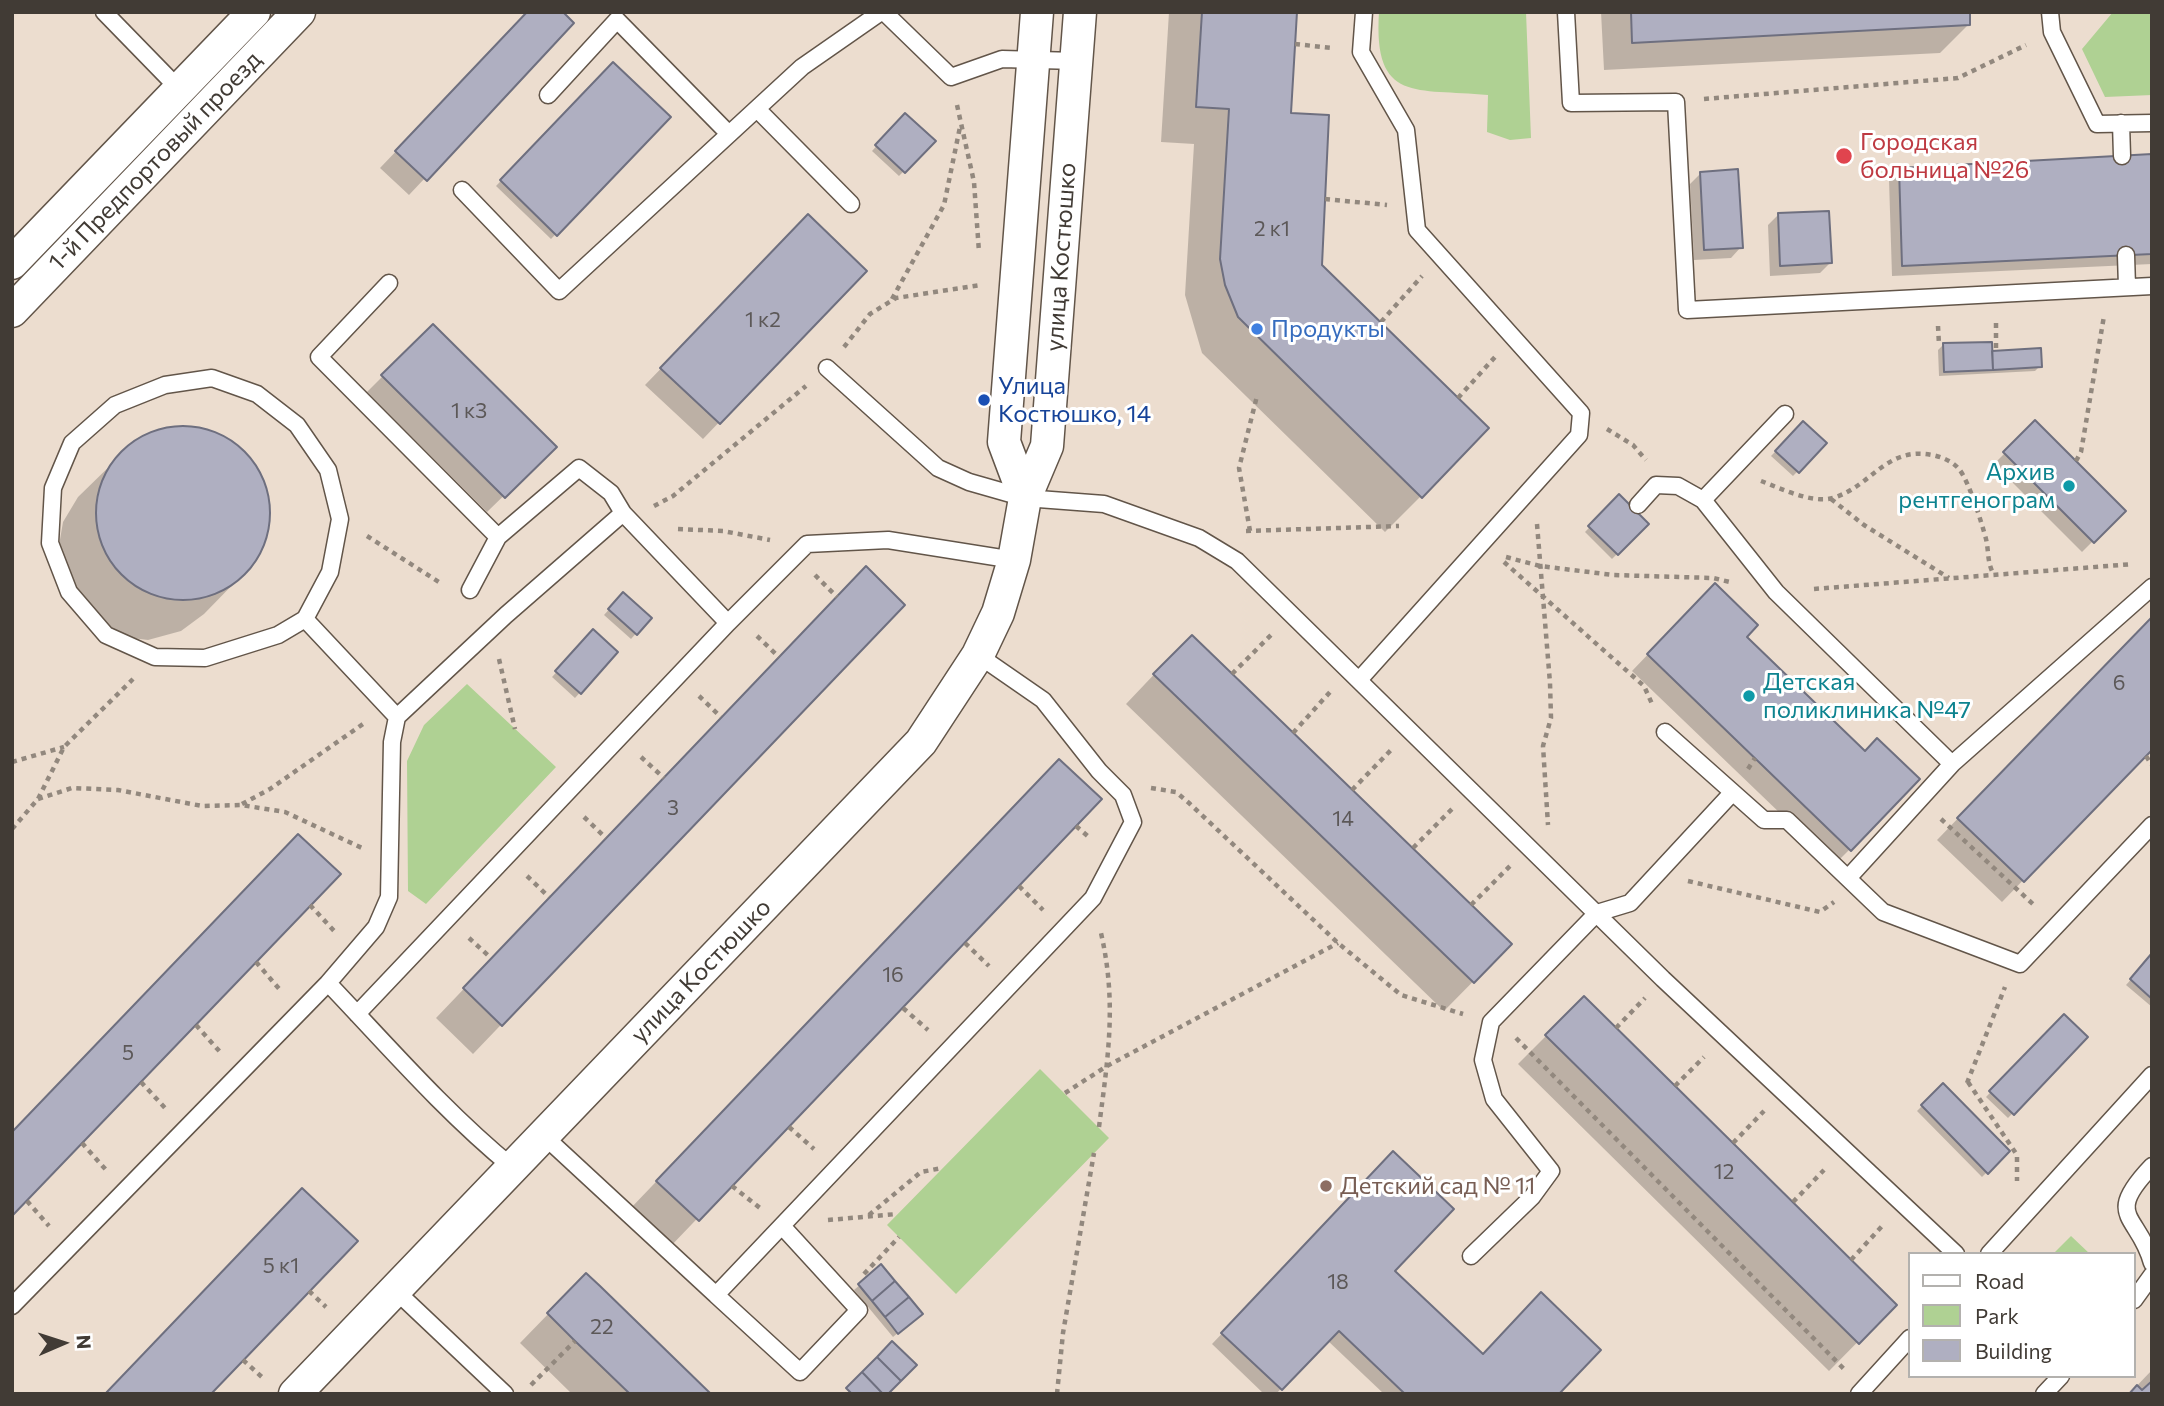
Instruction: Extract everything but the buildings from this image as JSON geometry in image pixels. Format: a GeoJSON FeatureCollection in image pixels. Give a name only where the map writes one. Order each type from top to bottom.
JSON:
{"type":"FeatureCollection","features":[{"type":"Feature","properties":{"kind":"street","name":"1-й Предпортовый проезд"},"geometry":{"type":"LineString","coordinates":[[12,263],[254,12]]}},
{"type":"Feature","properties":{"kind":"street","name":"1-й Предпортовый проезд"},"geometry":{"type":"LineString","coordinates":[[12,311],[299,12]]}},
{"type":"Feature","properties":{"kind":"street","name":"улица Костюшко"},"geometry":{"type":"LineString","coordinates":[[1025,498],[1004,442],[1037,12]]}},
{"type":"Feature","properties":{"kind":"street","name":"улица Костюшко"},"geometry":{"type":"LineString","coordinates":[[295,1394],[921,741],[978,655],[998,613],[1014,560],[1025,498],[1046,446],[1080,12]]}},
{"type":"Feature","properties":{"kind":"lane"},"geometry":{"type":"LineString","coordinates":[[104,12],[180,90]]}},
{"type":"Feature","properties":{"kind":"lane"},"geometry":{"type":"LineString","coordinates":[[462,190],[559,291],[802,67],[883,12],[951,77],[1002,59],[1034,57],[1076,61]]}},
{"type":"Feature","properties":{"kind":"lane"},"geometry":{"type":"LineString","coordinates":[[1354,676],[1531,492],[1579,435],[1580,413],[1417,230],[1406,130],[1361,52],[1364,12]]}},
{"type":"Feature","properties":{"kind":"lane"},"geometry":{"type":"LineString","coordinates":[[1566,12],[1571,103],[1676,102],[1687,310],[2152,286]]}},
{"type":"Feature","properties":{"kind":"lane"},"geometry":{"type":"LineString","coordinates":[[2050,12],[2052,33],[2097,124],[2152,123]]}},
{"type":"Feature","properties":{"kind":"lane"},"geometry":{"type":"LineString","coordinates":[[548,95],[617,20],[729,134]]}},
{"type":"Feature","properties":{"kind":"lane"},"geometry":{"type":"LineString","coordinates":[[757,108],[851,204]]}},
{"type":"Feature","properties":{"kind":"lane"},"geometry":{"type":"LineString","coordinates":[[2121,123],[2122,156]]}},
{"type":"Feature","properties":{"kind":"lane"},"geometry":{"type":"LineString","coordinates":[[2126,255],[2127,287]]}},
{"type":"Feature","properties":{"kind":"lane"},"geometry":{"type":"LineString","coordinates":[[389,283],[319,357],[498,537]]}},
{"type":"Feature","properties":{"kind":"lane"},"geometry":{"type":"LineString","coordinates":[[827,368],[938,468],[968,482],[1025,498],[1104,504],[1199,538],[1237,561],[1663,979],[1954,1252]]}},
{"type":"Feature","properties":{"kind":"lane"},"geometry":{"type":"LineString","coordinates":[[212,378],[257,394],[297,425],[328,470],[340,519],[330,572],[305,619],[278,635],[244,648],[205,658],[155,657],[106,635],[69,592],[50,543],[53,488],[72,443],[115,405],[165,385],[212,378]]}},
{"type":"Feature","properties":{"kind":"lane"},"geometry":{"type":"LineString","coordinates":[[1703,500],[1785,414]]}},
{"type":"Feature","properties":{"kind":"lane"},"geometry":{"type":"LineString","coordinates":[[470,590],[498,537],[579,468],[611,493],[626,516],[728,623]]}},
{"type":"Feature","properties":{"kind":"lane"},"geometry":{"type":"LineString","coordinates":[[1638,505],[1656,485],[1668,484],[1703,500],[1776,592],[1952,764]]}},
{"type":"Feature","properties":{"kind":"lane"},"geometry":{"type":"LineString","coordinates":[[392,712],[626,516]]}},
{"type":"Feature","properties":{"kind":"lane"},"geometry":{"type":"LineString","coordinates":[[357,1013],[728,623],[807,544],[888,540],[1014,560]]}},
{"type":"Feature","properties":{"kind":"lane"},"geometry":{"type":"LineString","coordinates":[[1853,881],[1952,764],[2152,587]]}},
{"type":"Feature","properties":{"kind":"lane"},"geometry":{"type":"LineString","coordinates":[[12,1306],[328,984],[376,927],[389,897],[392,712],[305,619]]}},
{"type":"Feature","properties":{"kind":"lane"},"geometry":{"type":"LineString","coordinates":[[716,1295],[1093,898],[1133,822],[1123,795],[1099,771],[1043,700],[978,655]]}},
{"type":"Feature","properties":{"kind":"lane"},"geometry":{"type":"LineString","coordinates":[[1665,732],[1764,820],[1787,820],[1883,912],[2020,964],[2152,825]]}},
{"type":"Feature","properties":{"kind":"lane"},"geometry":{"type":"LineString","coordinates":[[1471,1256],[1532,1197],[1551,1171],[1494,1099],[1483,1060],[1494,1020],[1597,913],[1630,903],[1732,793]]}},
{"type":"Feature","properties":{"kind":"lane"},"geometry":{"type":"LineString","coordinates":[[328,984],[403,1066],[512,1167]]}},
{"type":"Feature","properties":{"kind":"lane"},"geometry":{"type":"LineString","coordinates":[[1991,1252],[2152,1075]]}},
{"type":"Feature","properties":{"kind":"lane"},"geometry":{"type":"LineString","coordinates":[[543,1135],[800,1373],[859,1310],[782,1226]]}},
{"type":"Feature","properties":{"kind":"lane"},"geometry":{"type":"LineString","coordinates":[[2152,1166],[2133,1186],[2126,1203],[2129,1221],[2152,1263]]}},
{"type":"Feature","properties":{"kind":"lane"},"geometry":{"type":"LineString","coordinates":[[2136,1297],[2152,1275]]}},
{"type":"Feature","properties":{"kind":"lane"},"geometry":{"type":"LineString","coordinates":[[395,1290],[505,1394]]}},
{"type":"Feature","properties":{"kind":"lane"},"geometry":{"type":"LineString","coordinates":[[1861,1391],[1909,1339]]}},
{"type":"Feature","properties":{"kind":"lane"},"geometry":{"type":"LineString","coordinates":[[2044,1394],[2059,1378]]}},
{"type":"Feature","properties":{"kind":"path"},"geometry":{"type":"LineString","coordinates":[[1676,102],[1958,78],[2052,33]]}},
{"type":"Feature","properties":{"kind":"path"},"geometry":{"type":"LineString","coordinates":[[1295,44],[1361,52]]}},
{"type":"Feature","properties":{"kind":"path"},"geometry":{"type":"LineString","coordinates":[[951,77],[974,182],[979,261]]}},
{"type":"Feature","properties":{"kind":"path"},"geometry":{"type":"LineString","coordinates":[[891,301],[944,205],[961,123]]}},
{"type":"Feature","properties":{"kind":"path"},"geometry":{"type":"LineString","coordinates":[[1325,199],[1415,208]]}},
{"type":"Feature","properties":{"kind":"path"},"geometry":{"type":"LineString","coordinates":[[1381,323],[1441,256]]}},
{"type":"Feature","properties":{"kind":"path"},"geometry":{"type":"LineString","coordinates":[[626,516],[673,496],[827,368],[870,314],[891,301],[981,286],[980,273]]}},
{"type":"Feature","properties":{"kind":"path"},"geometry":{"type":"LineString","coordinates":[[2076,461],[2081,452],[2099,361],[2105,304],[2127,287]]}},
{"type":"Feature","properties":{"kind":"path"},"geometry":{"type":"LineString","coordinates":[[1458,398],[1513,337]]}},
{"type":"Feature","properties":{"kind":"path"},"geometry":{"type":"LineString","coordinates":[[1250,531],[1239,468],[1258,396]]}},
{"type":"Feature","properties":{"kind":"path"},"geometry":{"type":"LineString","coordinates":[[1580,413],[1633,445],[1668,484]]}},
{"type":"Feature","properties":{"kind":"path"},"geometry":{"type":"LineString","coordinates":[[1831,499],[1857,486],[1900,454],[1920,453],[1944,457],[1960,470],[1986,541],[1989,565],[1994,575]]}},
{"type":"Feature","properties":{"kind":"path"},"geometry":{"type":"LineString","coordinates":[[1732,470],[1802,495],[1831,499],[1864,525],[1950,578]]}},
{"type":"Feature","properties":{"kind":"path"},"geometry":{"type":"LineString","coordinates":[[1531,492],[1537,527],[1550,683],[1551,718],[1543,746],[1548,794],[1547,866]]}},
{"type":"Feature","properties":{"kind":"path"},"geometry":{"type":"LineString","coordinates":[[340,519],[451,590]]}},
{"type":"Feature","properties":{"kind":"path"},"geometry":{"type":"LineString","coordinates":[[1199,538],[1250,531],[1399,526]]}},
{"type":"Feature","properties":{"kind":"path"},"geometry":{"type":"LineString","coordinates":[[664,529],[723,531],[781,542]]}},
{"type":"Feature","properties":{"kind":"path"},"geometry":{"type":"LineString","coordinates":[[1232,674],[1293,614]]}},
{"type":"Feature","properties":{"kind":"path"},"geometry":{"type":"LineString","coordinates":[[492,627],[515,729]]}},
{"type":"Feature","properties":{"kind":"path"},"geometry":{"type":"LineString","coordinates":[[12,829],[38,799],[64,747],[155,657]]}},
{"type":"Feature","properties":{"kind":"path"},"geometry":{"type":"LineString","coordinates":[[1293,733],[1354,676]]}},
{"type":"Feature","properties":{"kind":"path"},"geometry":{"type":"LineString","coordinates":[[242,805],[392,712]]}},
{"type":"Feature","properties":{"kind":"path"},"geometry":{"type":"LineString","coordinates":[[1352,790],[1411,730]]}},
{"type":"Feature","properties":{"kind":"path"},"geometry":{"type":"LineString","coordinates":[[12,762],[64,747]]}},
{"type":"Feature","properties":{"kind":"path"},"geometry":{"type":"LineString","coordinates":[[2146,756],[2152,765]]}},
{"type":"Feature","properties":{"kind":"path"},"geometry":{"type":"LineString","coordinates":[[38,799],[72,788],[118,790],[202,806],[242,805],[285,812],[390,861]]}},
{"type":"Feature","properties":{"kind":"path"},"geometry":{"type":"LineString","coordinates":[[1123,795],[1154,788],[1176,792],[1338,943],[1401,995],[1494,1020],[1861,1391]]}},
{"type":"Feature","properties":{"kind":"path"},"geometry":{"type":"LineString","coordinates":[[1413,848],[1471,790]]}},
{"type":"Feature","properties":{"kind":"path"},"geometry":{"type":"LineString","coordinates":[[1920,800],[2056,926]]}},
{"type":"Feature","properties":{"kind":"path"},"geometry":{"type":"LineString","coordinates":[[1471,905],[1529,848]]}},
{"type":"Feature","properties":{"kind":"path"},"geometry":{"type":"LineString","coordinates":[[1657,874],[1820,912],[1853,881]]}},
{"type":"Feature","properties":{"kind":"path"},"geometry":{"type":"LineString","coordinates":[[1093,898],[1109,970],[1112,1009],[1098,1127]]}},
{"type":"Feature","properties":{"kind":"path"},"geometry":{"type":"LineString","coordinates":[[1065,1093],[1107,1066],[1338,943]]}},
{"type":"Feature","properties":{"kind":"path"},"geometry":{"type":"LineString","coordinates":[[256,962],[300,1012]]}},
{"type":"Feature","properties":{"kind":"path"},"geometry":{"type":"LineString","coordinates":[[1616,1028],[1663,979]]}},
{"type":"Feature","properties":{"kind":"path"},"geometry":{"type":"LineString","coordinates":[[2007,982],[1967,1083],[2017,1155],[2017,1191]]}},
{"type":"Feature","properties":{"kind":"path"},"geometry":{"type":"LineString","coordinates":[[196,1025],[239,1074]]}},
{"type":"Feature","properties":{"kind":"path"},"geometry":{"type":"LineString","coordinates":[[1675,1086],[1725,1037]]}},
{"type":"Feature","properties":{"kind":"path"},"geometry":{"type":"LineString","coordinates":[[1733,1143],[1783,1091]]}},
{"type":"Feature","properties":{"kind":"path"},"geometry":{"type":"LineString","coordinates":[[1793,1202],[1844,1149]]}},
{"type":"Feature","properties":{"kind":"path"},"geometry":{"type":"LineString","coordinates":[[1057,1394],[1063,1333],[1094,1153]]}},
{"type":"Feature","properties":{"kind":"path"},"geometry":{"type":"LineString","coordinates":[[868,1215],[921,1172],[942,1168]]}},
{"type":"Feature","properties":{"kind":"path"},"geometry":{"type":"LineString","coordinates":[[1852,1260],[1902,1204]]}},
{"type":"Feature","properties":{"kind":"path"},"geometry":{"type":"LineString","coordinates":[[782,1226],[897,1214]]}},
{"type":"Feature","properties":{"kind":"path"},"geometry":{"type":"LineString","coordinates":[[845,1295],[899,1237]]}},
{"type":"Feature","properties":{"kind":"path"},"geometry":{"type":"LineString","coordinates":[[309,1291],[328,1309]]}},
{"type":"Feature","properties":{"kind":"path"},"geometry":{"type":"LineString","coordinates":[[523,1394],[575,1341]]}},
{"type":"Feature","properties":{"kind":"path"},"geometry":{"type":"LineString","coordinates":[[243,1360],[263,1378]]}},
{"type":"Feature","properties":{"kind":"green space"},"geometry":{"type":"Polygon","coordinates":[[[1379,12],[1526,12],[1531,138],[1510,140],[1487,132],[1488,95],[1420,90],[1404,85],[1392,77],[1383,63],[1379,42],[1379,12]]]}},
{"type":"Feature","properties":{"kind":"green space"},"geometry":{"type":"Polygon","coordinates":[[[2113,12],[2152,12],[2152,95],[2105,97],[2082,49],[2113,12]]]}},
{"type":"Feature","properties":{"kind":"green space"},"geometry":{"type":"Polygon","coordinates":[[[467,684],[556,767],[426,904],[408,891],[407,761],[424,725],[467,684]]]}},
{"type":"Feature","properties":{"kind":"green space"},"geometry":{"type":"Polygon","coordinates":[[[1040,1069],[1109,1138],[956,1294],[887,1225],[1040,1069]]]}},
{"type":"Feature","properties":{"kind":"green space"},"geometry":{"type":"Polygon","coordinates":[[[2071,1236],[2088,1252],[2055,1252],[2071,1236]]]}},
{"type":"Feature","properties":{"kind":"place","name":"Городская больница №26"},"geometry":{"type":"Point","coordinates":[1844,156]}},
{"type":"Feature","properties":{"kind":"place","name":"Продукты"},"geometry":{"type":"Point","coordinates":[1257,329]}},
{"type":"Feature","properties":{"kind":"place","name":"Улица Костюшко, 14"},"geometry":{"type":"Point","coordinates":[984,400]}},
{"type":"Feature","properties":{"kind":"place","name":"Архив рентгенограм"},"geometry":{"type":"Point","coordinates":[2069,486]}},
{"type":"Feature","properties":{"kind":"place","name":"Детская поликлиника №47"},"geometry":{"type":"Point","coordinates":[1749,696]}},
{"type":"Feature","properties":{"kind":"place","name":"Детский сад № 11"},"geometry":{"type":"Point","coordinates":[1326,1186]}}]}
